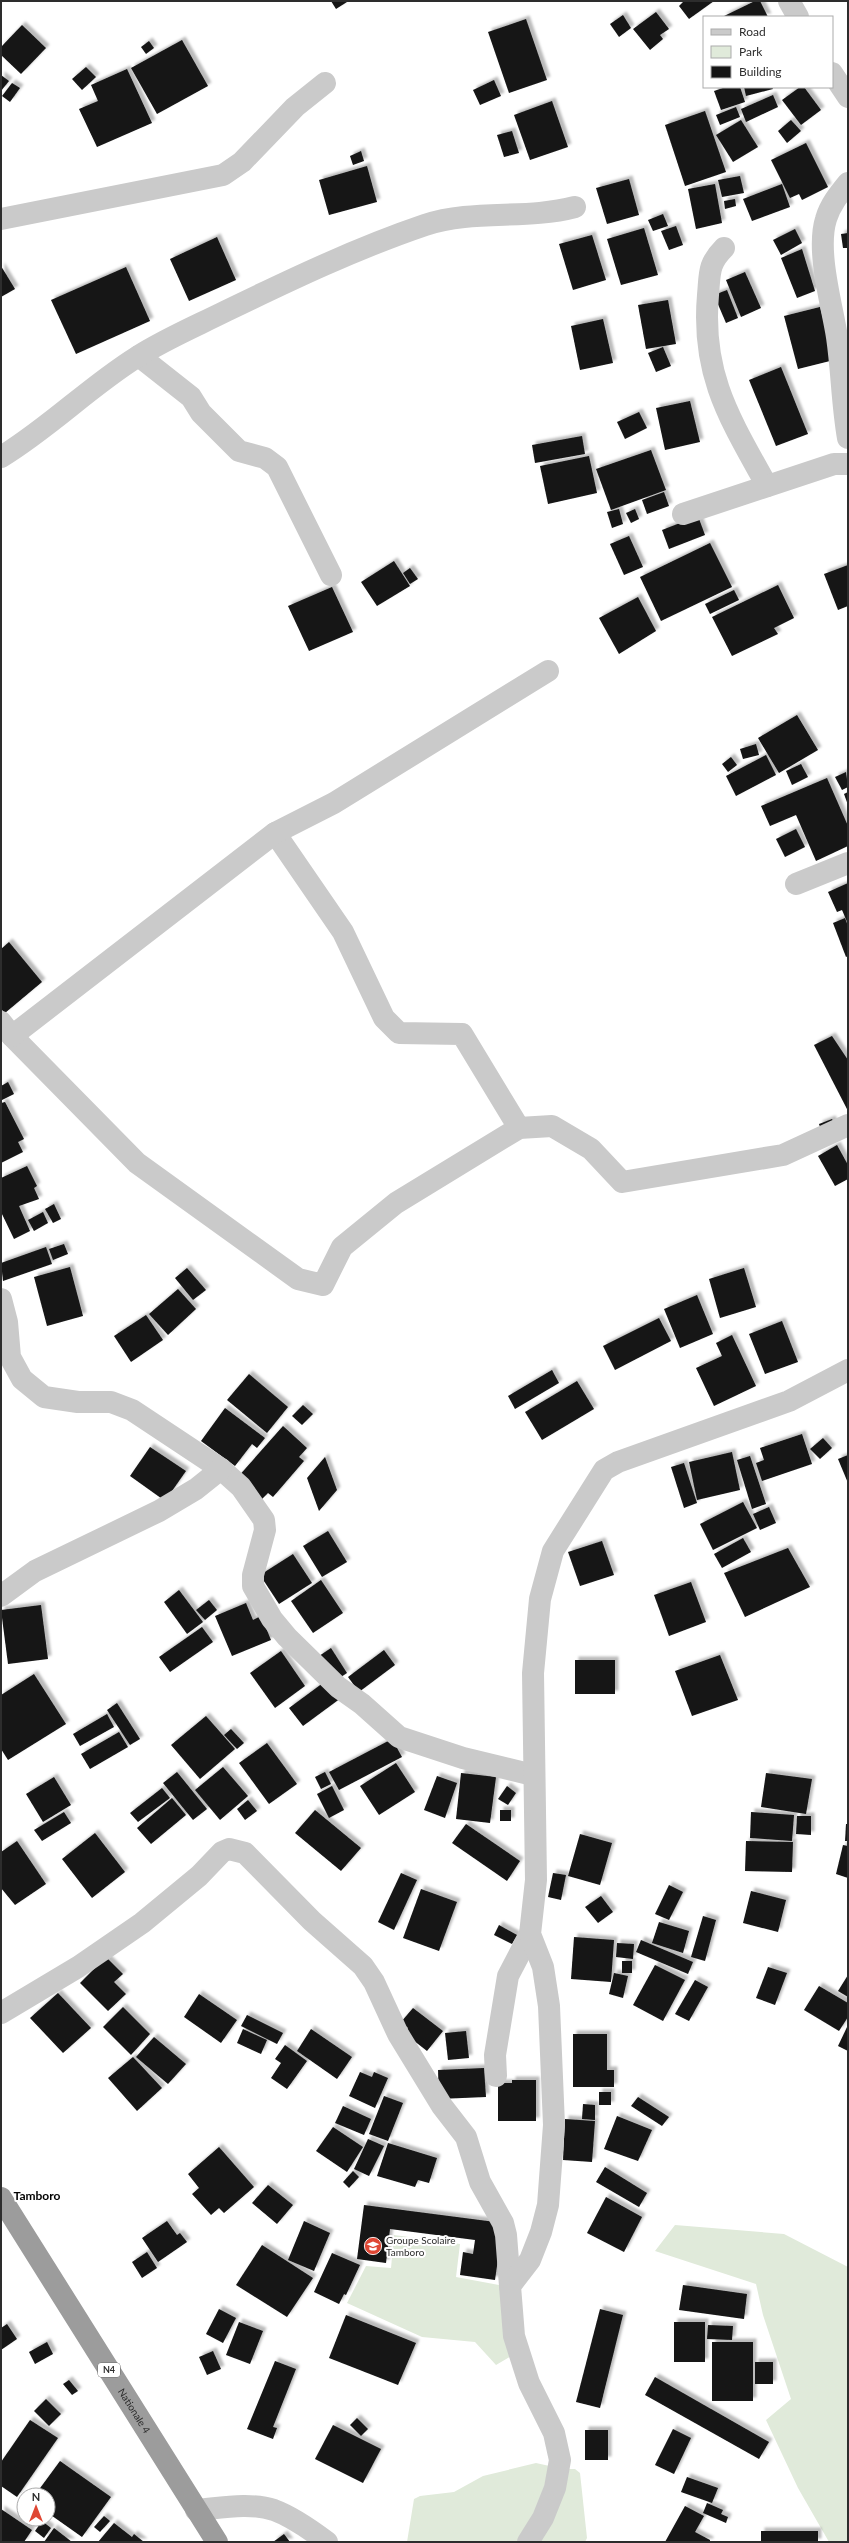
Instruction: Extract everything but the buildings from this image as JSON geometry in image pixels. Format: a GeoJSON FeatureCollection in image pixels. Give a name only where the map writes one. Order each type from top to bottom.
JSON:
{"type":"FeatureCollection","features":[{"type":"Feature","properties":{"kind":"highway","name":"Nationale 4"},"geometry":{"type":"LineString","coordinates":[[1,2198],[217,2542]]}},
{"type":"Feature","properties":{"kind":"street"},"geometry":{"type":"LineString","coordinates":[[789,1],[797,16]]}},
{"type":"Feature","properties":{"kind":"street"},"geometry":{"type":"LineString","coordinates":[[833,74],[848,97]]}},
{"type":"Feature","properties":{"kind":"street"},"geometry":{"type":"LineString","coordinates":[[1,219],[223,175],[242,162],[295,107],[325,83]]}},
{"type":"Feature","properties":{"kind":"street"},"geometry":{"type":"LineString","coordinates":[[848,183],[830,209],[825,220],[824,238],[828,295],[837,336],[842,410],[848,438]]}},
{"type":"Feature","properties":{"kind":"street"},"geometry":{"type":"LineString","coordinates":[[1,457],[25,442],[101,381],[139,356],[178,333],[283,283],[427,224],[471,217],[559,211],[575,207]]}},
{"type":"Feature","properties":{"kind":"street"},"geometry":{"type":"LineString","coordinates":[[724,248],[713,259],[710,270],[706,332],[709,359],[726,410],[767,486]]}},
{"type":"Feature","properties":{"kind":"street"},"geometry":{"type":"LineString","coordinates":[[139,356],[191,397],[201,412],[239,451],[265,458],[277,468],[331,575]]}},
{"type":"Feature","properties":{"kind":"street"},"geometry":{"type":"LineString","coordinates":[[683,514],[834,464],[848,464]]}},
{"type":"Feature","properties":{"kind":"street"},"geometry":{"type":"LineString","coordinates":[[548,671],[334,803],[275,833],[6,1029],[137,1163],[298,1279],[322,1286],[342,1247],[396,1203],[519,1128],[552,1126],[591,1149],[622,1182],[783,1155],[848,1125]]}},
{"type":"Feature","properties":{"kind":"street"},"geometry":{"type":"LineString","coordinates":[[275,833],[343,932],[384,1018],[399,1033],[462,1034],[519,1128]]}},
{"type":"Feature","properties":{"kind":"street"},"geometry":{"type":"LineString","coordinates":[[796,884],[848,863]]}},
{"type":"Feature","properties":{"kind":"street"},"geometry":{"type":"LineString","coordinates":[[1,1299],[7,1322],[10,1357],[22,1380],[44,1397],[78,1402],[111,1402],[132,1410],[221,1470],[241,1487],[264,1520],[265,1530],[253,1575],[253,1586],[272,1619],[301,1651],[338,1687],[366,1708],[399,1737],[450,1754],[533,1775]]}},
{"type":"Feature","properties":{"kind":"street"},"geometry":{"type":"LineString","coordinates":[[496,2076],[495,2055],[508,1976],[530,1934],[536,1880],[533,1775],[533,1673],[540,1598],[553,1551],[604,1470],[618,1462],[789,1401],[848,1370]]}},
{"type":"Feature","properties":{"kind":"street"},"geometry":{"type":"LineString","coordinates":[[1,1596],[35,1571],[159,1511],[196,1489],[221,1470]]}},
{"type":"Feature","properties":{"kind":"street"},"geometry":{"type":"LineString","coordinates":[[1,2014],[78,1967],[142,1923],[199,1876],[222,1852],[229,1849],[245,1853],[312,1922],[362,1966],[374,1982],[398,2034],[442,2106],[466,2137],[480,2182],[503,2223],[506,2235],[514,2336],[529,2384],[554,2433],[560,2460],[556,2488],[544,2518],[528,2542]]}},
{"type":"Feature","properties":{"kind":"street"},"geometry":{"type":"LineString","coordinates":[[510,2286],[530,2260],[541,2232],[548,2206],[554,2125],[550,2006],[543,1967],[530,1934]]}},
{"type":"Feature","properties":{"kind":"street"},"geometry":{"type":"LineString","coordinates":[[196,2510],[239,2506],[273,2510],[303,2525],[327,2542]]}},
{"type":"Feature","properties":{"kind":"green space"},"geometry":{"type":"Polygon","coordinates":[[[675,2225],[784,2234],[848,2267],[848,2542],[829,2542],[798,2488],[766,2420],[791,2399],[763,2315],[756,2284],[655,2251],[675,2225]]]}},
{"type":"Feature","properties":{"kind":"green space"},"geometry":{"type":"Polygon","coordinates":[[[394,2235],[460,2244],[456,2277],[499,2285],[525,2348],[496,2365],[475,2342],[422,2337],[347,2303],[366,2266],[391,2268],[394,2235]]]}},
{"type":"Feature","properties":{"kind":"green space"},"geometry":{"type":"Polygon","coordinates":[[[536,2463],[563,2469],[575,2469],[580,2473],[587,2538],[585,2542],[407,2542],[414,2499],[420,2496],[454,2492],[483,2476],[536,2463]]]}},
{"type":"Feature","properties":{"kind":"place","name":"Groupe Scolaire Tamboro"},"geometry":{"type":"Point","coordinates":[373,2246]}},
{"type":"Feature","properties":{"kind":"district","name":"Tamboro"},"geometry":{"type":"Point","coordinates":[37,2196]}}]}
